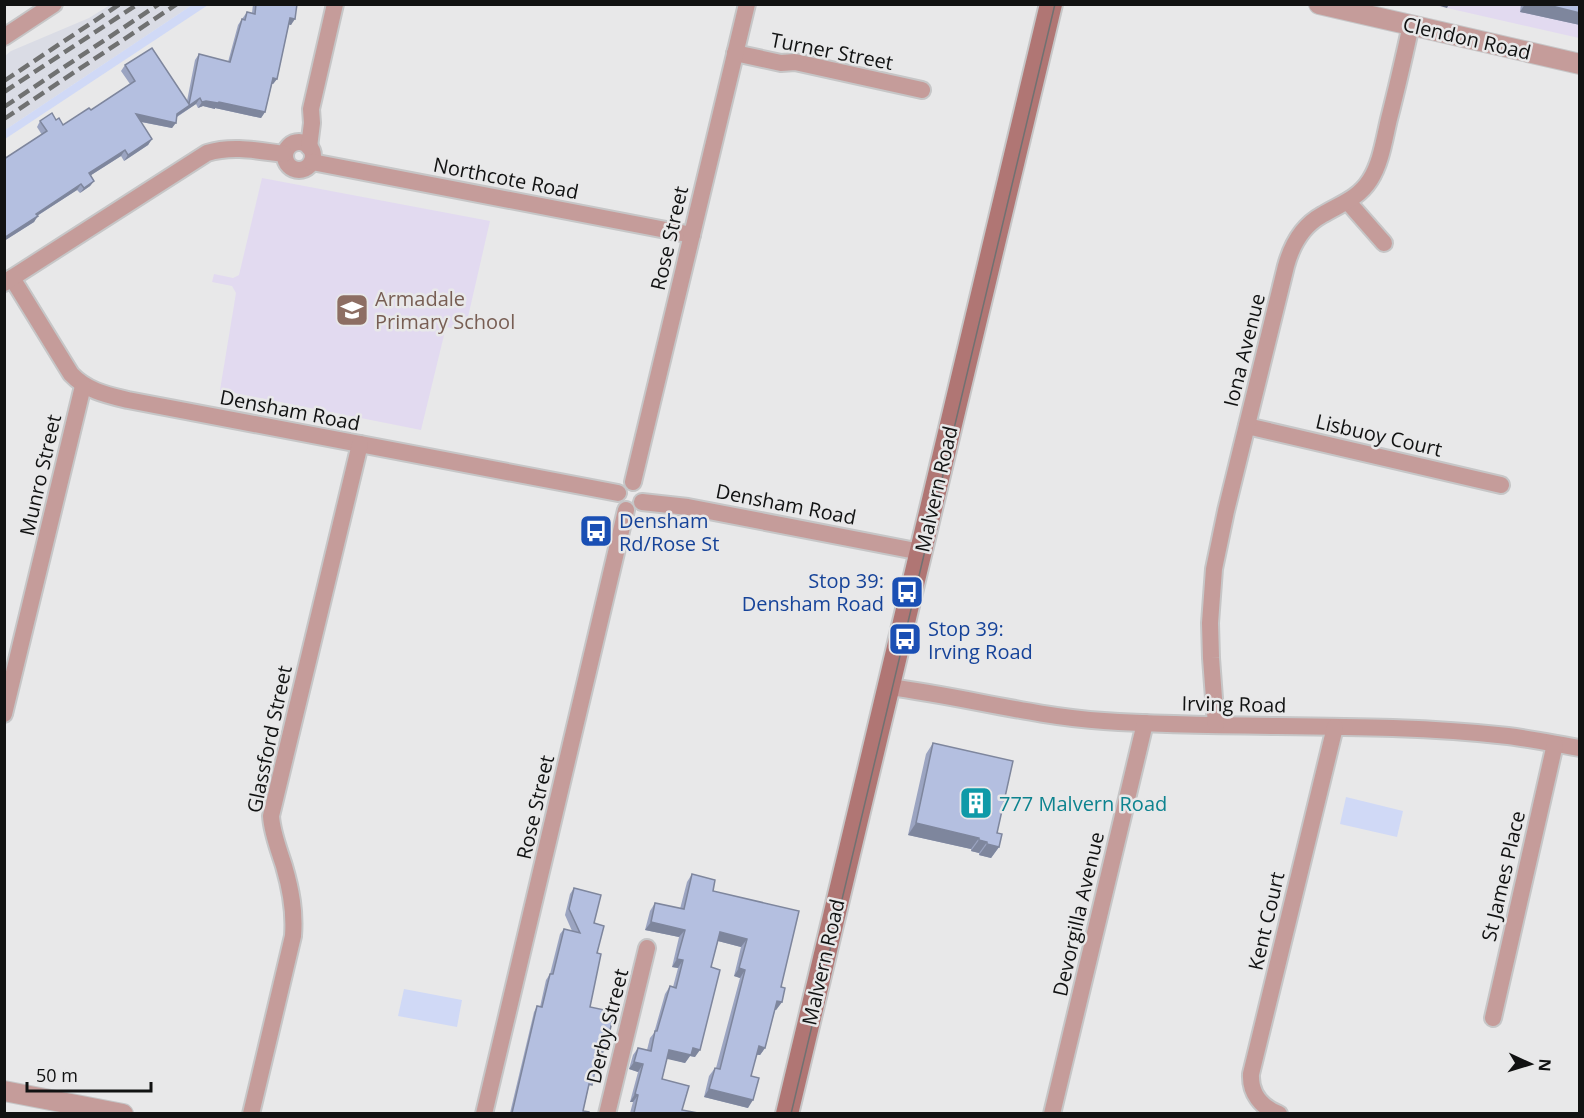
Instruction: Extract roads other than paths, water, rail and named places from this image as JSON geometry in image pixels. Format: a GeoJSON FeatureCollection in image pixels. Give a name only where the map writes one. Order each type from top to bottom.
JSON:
{"type":"FeatureCollection","features":[{"type":"Feature","properties":{"kind":"main road","name":"Malvern Road"},"geometry":{"type":"LineString","coordinates":[[787,1113],[1051,4]]}},
{"type":"Feature","properties":{"kind":"street"},"geometry":{"type":"LineString","coordinates":[[4,37],[54,4]]}},
{"type":"Feature","properties":{"kind":"street"},"geometry":{"type":"LineString","coordinates":[[300,151],[302,121],[311,109],[335,4]]}},
{"type":"Feature","properties":{"kind":"street","name":"Rose Street"},"geometry":{"type":"LineString","coordinates":[[633,482],[747,4]]}},
{"type":"Feature","properties":{"kind":"street","name":"Clendon Road"},"geometry":{"type":"LineString","coordinates":[[1319,4],[1580,64]]}},
{"type":"Feature","properties":{"kind":"street","name":"Iona Avenue"},"geometry":{"type":"LineString","coordinates":[[1216,725],[1210,623],[1214,569],[1286,266],[1294,242],[1305,228],[1314,220],[1348,202],[1371,179],[1378,163],[1412,26]]}},
{"type":"Feature","properties":{"kind":"street","name":"Turner Street"},"geometry":{"type":"LineString","coordinates":[[735,53],[781,63],[795,62],[922,90]]}},
{"type":"Feature","properties":{"kind":"street","name":"Northcote Road"},"geometry":{"type":"LineString","coordinates":[[8,280],[207,153],[232,148],[300,151],[692,235]]}},
{"type":"Feature","properties":{"kind":"street"},"geometry":{"type":"LineString","coordinates":[[1348,202],[1384,243]]}},
{"type":"Feature","properties":{"kind":"street"},"geometry":{"type":"LineString","coordinates":[[8,280],[63,363],[83,386]]}},
{"type":"Feature","properties":{"kind":"street","name":"Densham Road"},"geometry":{"type":"LineString","coordinates":[[83,386],[128,400],[618,494]]}},
{"type":"Feature","properties":{"kind":"street","name":"Munro Street"},"geometry":{"type":"LineString","coordinates":[[4,714],[10,664],[83,386]]}},
{"type":"Feature","properties":{"kind":"street","name":"Lisbuoy Court"},"geometry":{"type":"LineString","coordinates":[[1247,426],[1502,484]]}},
{"type":"Feature","properties":{"kind":"street","name":"Glassford Street"},"geometry":{"type":"LineString","coordinates":[[251,1113],[293,936],[294,920],[290,888],[271,825],[271,816],[360,444]]}},
{"type":"Feature","properties":{"kind":"street"},"geometry":{"type":"LineString","coordinates":[[633,482],[641,488],[642,502],[637,508],[626,510],[618,504],[618,494],[623,484],[633,482]]}},
{"type":"Feature","properties":{"kind":"street","name":"Densham Road"},"geometry":{"type":"LineString","coordinates":[[642,502],[688,507],[921,552]]}},
{"type":"Feature","properties":{"kind":"street","name":"Rose Street"},"geometry":{"type":"LineString","coordinates":[[484,1113],[626,510]]}},
{"type":"Feature","properties":{"kind":"street","name":"Irving Road"},"geometry":{"type":"LineString","coordinates":[[889,687],[928,692],[1013,709],[1101,721],[1396,728],[1509,736],[1580,748]]}},
{"type":"Feature","properties":{"kind":"street","name":"Devorgilla Avenue"},"geometry":{"type":"LineString","coordinates":[[1052,1113],[1144,723]]}},
{"type":"Feature","properties":{"kind":"street","name":"Kent Court"},"geometry":{"type":"LineString","coordinates":[[1279,1113],[1260,1102],[1253,1091],[1251,1074],[1335,727]]}},
{"type":"Feature","properties":{"kind":"street","name":"St James Place"},"geometry":{"type":"LineString","coordinates":[[1493,1018],[1555,744]]}},
{"type":"Feature","properties":{"kind":"street","name":"Derby Street"},"geometry":{"type":"LineString","coordinates":[[607,1113],[647,948]]}},
{"type":"Feature","properties":{"kind":"street"},"geometry":{"type":"LineString","coordinates":[[4,1091],[123,1113]]}},
{"type":"Feature","properties":{"kind":"tram line"},"geometry":{"type":"LineString","coordinates":[[791,1114],[1055,4]]}},
{"type":"Feature","properties":{"kind":"railway"},"geometry":{"type":"LineString","coordinates":[[4,81],[120,4]]}},
{"type":"Feature","properties":{"kind":"railway"},"geometry":{"type":"LineString","coordinates":[[4,92],[138,4]]}},
{"type":"Feature","properties":{"kind":"railway"},"geometry":{"type":"LineString","coordinates":[[4,107],[159,4]]}},
{"type":"Feature","properties":{"kind":"railway"},"geometry":{"type":"LineString","coordinates":[[4,119],[177,4]]}},
{"type":"Feature","properties":{"kind":"place","name":"Armadale Primary School"},"geometry":{"type":"Point","coordinates":[352,310]}},
{"type":"Feature","properties":{"kind":"place","name":"Densham Rd/Rose St"},"geometry":{"type":"Point","coordinates":[596,531]}},
{"type":"Feature","properties":{"kind":"place","name":"Stop 39: Densham Road"},"geometry":{"type":"Point","coordinates":[907,592]}},
{"type":"Feature","properties":{"kind":"place","name":"Stop 39: Irving Road"},"geometry":{"type":"Point","coordinates":[905,639]}},
{"type":"Feature","properties":{"kind":"place","name":"777 Malvern Road"},"geometry":{"type":"Point","coordinates":[976,803]}}]}
